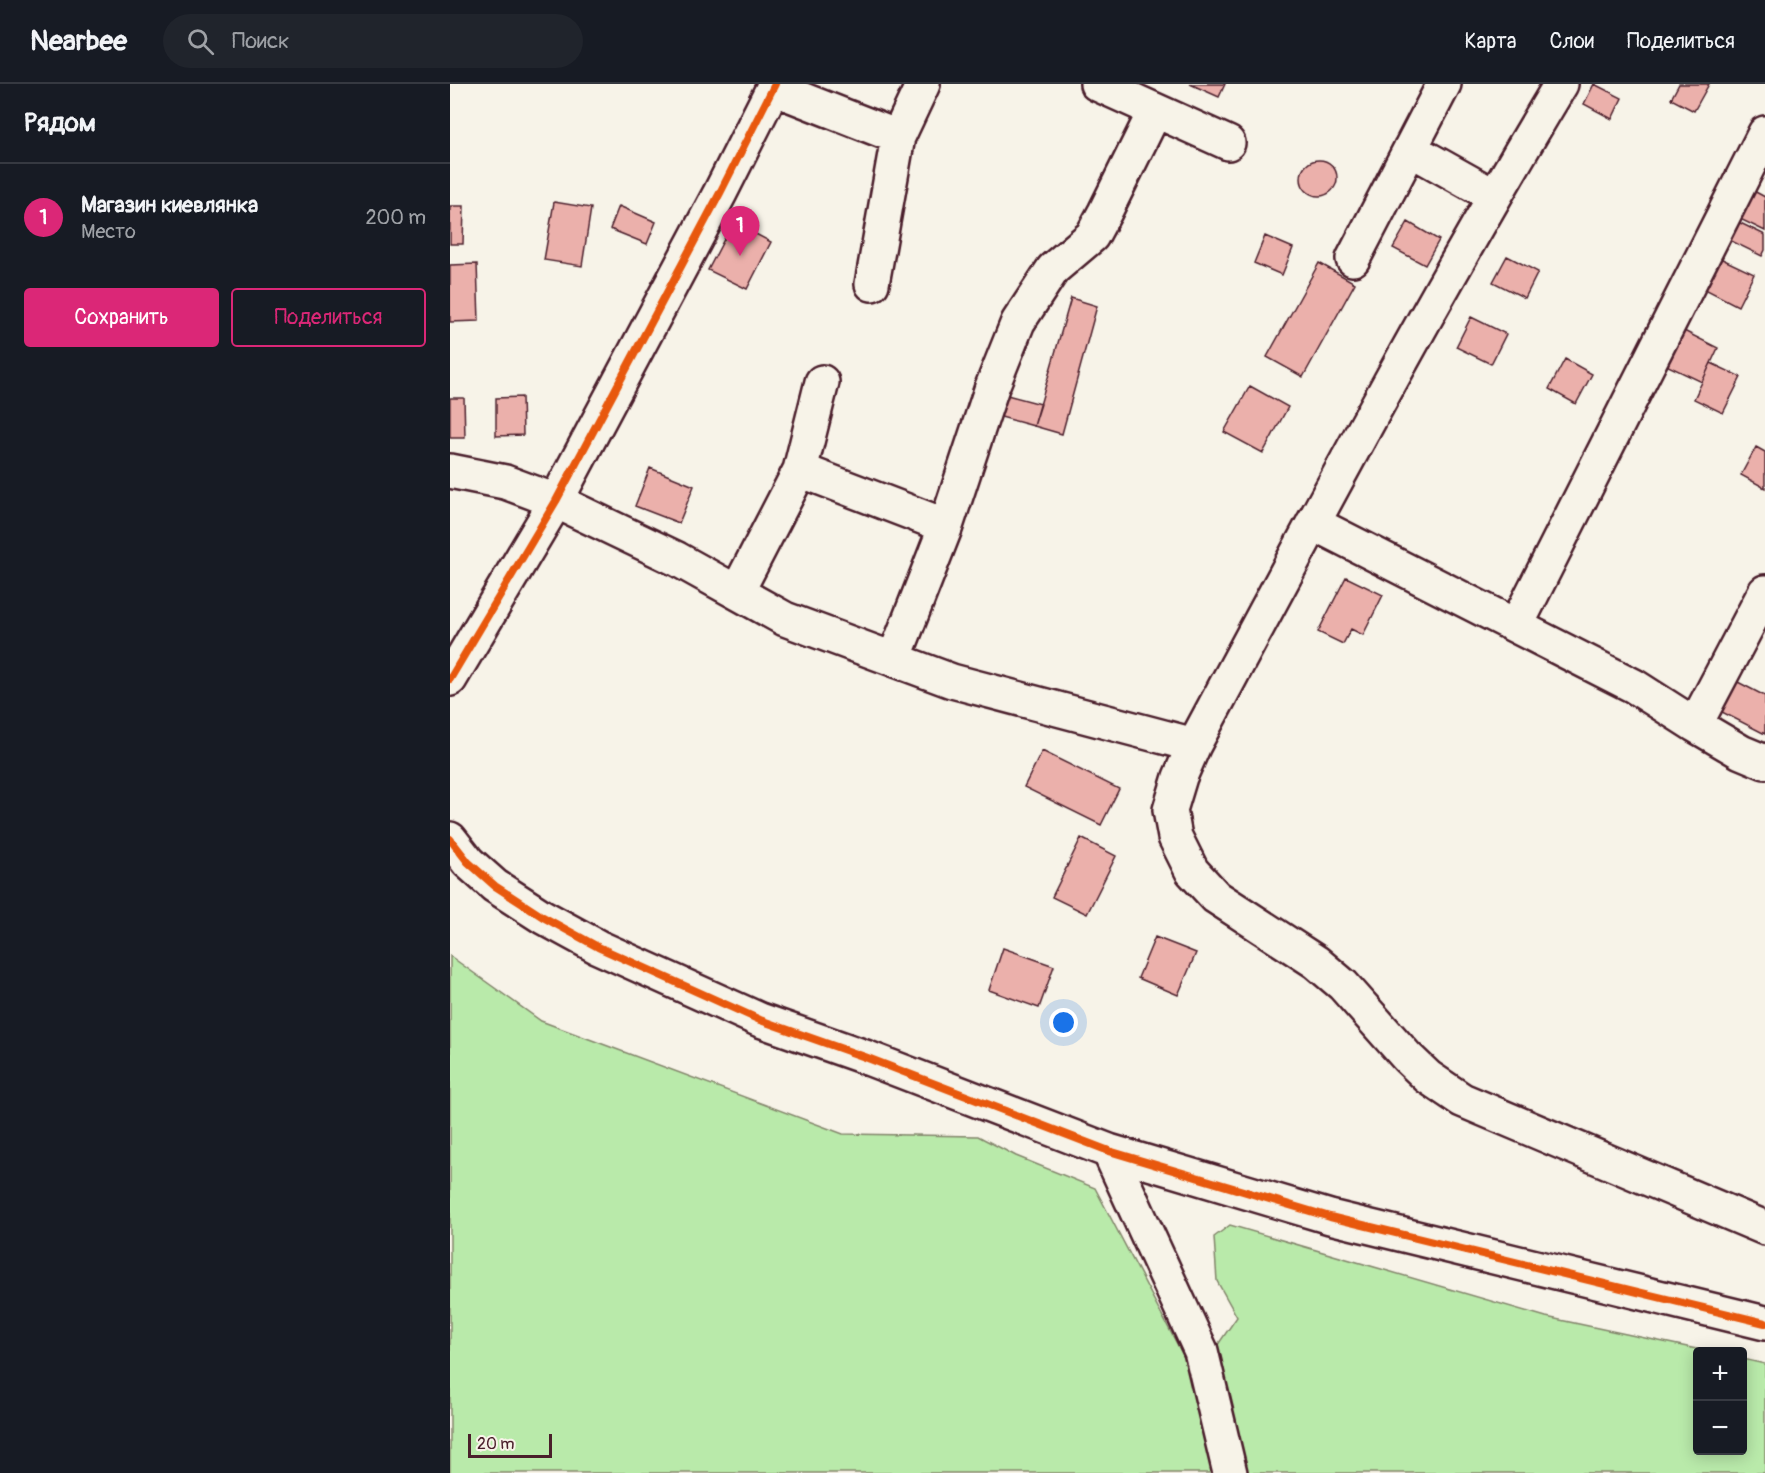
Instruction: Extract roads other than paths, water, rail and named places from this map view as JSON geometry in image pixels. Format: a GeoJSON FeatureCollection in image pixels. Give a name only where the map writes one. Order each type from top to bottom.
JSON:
{"type":"FeatureCollection","features":[{"type":"Feature","properties":{"kind":"street"},"geometry":{"type":"LineString","coordinates":[[872,284],[898,138],[923,84]]}},
{"type":"Feature","properties":{"kind":"street"},"geometry":{"type":"LineString","coordinates":[[1097,84],[1227,143]]}},
{"type":"Feature","properties":{"kind":"street"},"geometry":{"type":"LineString","coordinates":[[1353,259],[1444,84]]}},
{"type":"Feature","properties":{"kind":"street"},"geometry":{"type":"LineString","coordinates":[[1561,84],[1494,196],[1313,523],[1194,745],[1180,777],[1170,810],[1175,837],[1192,870],[1216,897],[1316,962],[1343,985],[1407,1057],[1428,1077],[1462,1100],[1765,1228]]}},
{"type":"Feature","properties":{"kind":"street"},"geometry":{"type":"LineString","coordinates":[[450,679],[556,501],[715,203],[774,86],[898,138]]}},
{"type":"Feature","properties":{"kind":"street"},"geometry":{"type":"LineString","coordinates":[[894,659],[946,526],[992,387],[1018,322],[1053,268],[1092,236],[1155,111]]}},
{"type":"Feature","properties":{"kind":"street"},"geometry":{"type":"LineString","coordinates":[[1516,626],[1765,133]]}},
{"type":"Feature","properties":{"kind":"street"},"geometry":{"type":"LineString","coordinates":[[1410,149],[1494,196]]}},
{"type":"Feature","properties":{"kind":"street"},"geometry":{"type":"LineString","coordinates":[[737,592],[800,470],[822,382]]}},
{"type":"Feature","properties":{"kind":"street"},"geometry":{"type":"LineString","coordinates":[[800,470],[946,526]]}},
{"type":"Feature","properties":{"kind":"street"},"geometry":{"type":"LineString","coordinates":[[450,471],[505,482],[556,501],[677,559],[785,620],[962,684],[1194,745]]}},
{"type":"Feature","properties":{"kind":"street"},"geometry":{"type":"LineString","coordinates":[[1313,523],[1634,686],[1741,752],[1765,762]]}},
{"type":"Feature","properties":{"kind":"street"},"geometry":{"type":"LineString","coordinates":[[1695,725],[1765,592]]}},
{"type":"Feature","properties":{"kind":"street"},"geometry":{"type":"LineString","coordinates":[[450,839],[468,862],[495,886],[543,917],[598,947],[760,1020],[876,1061],[1109,1151],[1330,1217],[1765,1323]]}},
{"type":"Feature","properties":{"kind":"street"},"geometry":{"type":"LineString","coordinates":[[1109,1151],[1202,1351],[1230,1473]]}},
{"type":"Feature","properties":{"kind":"place","name":"Магазин киевлянка"},"geometry":{"type":"Point","coordinates":[740,256]}}]}
